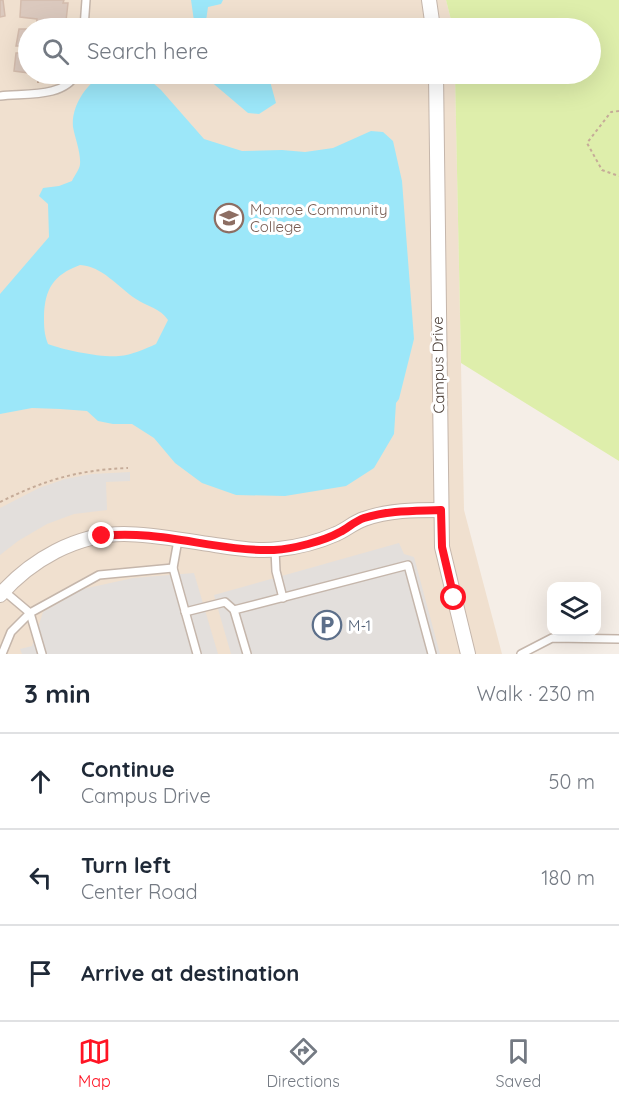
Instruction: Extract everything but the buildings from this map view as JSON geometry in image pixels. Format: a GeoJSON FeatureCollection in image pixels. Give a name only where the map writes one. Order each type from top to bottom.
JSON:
{"type":"FeatureCollection","features":[{"type":"Feature","properties":{"kind":"street"},"geometry":{"type":"LineString","coordinates":[[429,0],[432,18]]}},
{"type":"Feature","properties":{"kind":"street","name":"Campus Drive"},"geometry":{"type":"LineString","coordinates":[[436,84],[442,547],[468,654]]}},
{"type":"Feature","properties":{"kind":"street"},"geometry":{"type":"LineString","coordinates":[[2,593],[30,567],[48,555],[85,540],[102,536],[127,534],[275,550],[302,545],[338,534],[361,519],[388,512],[441,510]]}},
{"type":"Feature","properties":{"kind":"lane"},"geometry":{"type":"LineString","coordinates":[[85,18],[86,0]]}},
{"type":"Feature","properties":{"kind":"lane"},"geometry":{"type":"LineString","coordinates":[[0,96],[56,90],[68,84]]}},
{"type":"Feature","properties":{"kind":"lane"},"geometry":{"type":"LineString","coordinates":[[178,540],[173,568],[197,654]]}},
{"type":"Feature","properties":{"kind":"lane"},"geometry":{"type":"LineString","coordinates":[[275,550],[276,571],[283,598]]}},
{"type":"Feature","properties":{"kind":"lane"},"geometry":{"type":"LineString","coordinates":[[234,610],[408,565],[432,654]]}},
{"type":"Feature","properties":{"kind":"lane"},"geometry":{"type":"LineString","coordinates":[[2,654],[11,632],[30,613],[99,575],[173,568]]}},
{"type":"Feature","properties":{"kind":"lane"},"geometry":{"type":"LineString","coordinates":[[2,593],[30,613],[42,654]]}},
{"type":"Feature","properties":{"kind":"lane"},"geometry":{"type":"LineString","coordinates":[[184,612],[225,602],[234,610],[248,654]]}},
{"type":"Feature","properties":{"kind":"lane"},"geometry":{"type":"LineString","coordinates":[[521,654],[552,638],[619,639]]}},
{"type":"Feature","properties":{"kind":"path"},"geometry":{"type":"LineString","coordinates":[[619,111],[610,112],[587,143],[602,170],[619,176]]}},
{"type":"Feature","properties":{"kind":"path"},"geometry":{"type":"LineString","coordinates":[[0,502],[33,486],[72,474],[128,468]]}},
{"type":"Feature","properties":{"kind":"shaded area","name":"Monroe Community College"},"geometry":{"type":"Polygon","coordinates":[[[0,0],[446,0],[450,18],[18,18],[18,84],[455,84],[464,510],[502,654],[0,654],[0,0]]]}},
{"type":"Feature","properties":{"kind":"shaded area"},"geometry":{"type":"Polygon","coordinates":[[[130,472],[130,481],[106,482],[107,510],[74,514],[47,524],[0,555],[0,508],[39,488],[65,479],[92,474],[130,472]]]}},
{"type":"Feature","properties":{"kind":"shaded area","name":"M-1"},"geometry":{"type":"Polygon","coordinates":[[[399,543],[404,554],[414,557],[440,654],[231,654],[214,595],[399,543]]]}},
{"type":"Feature","properties":{"kind":"shaded area"},"geometry":{"type":"Polygon","coordinates":[[[194,573],[218,654],[22,654],[20,649],[32,646],[43,612],[83,589],[133,578],[194,573]]]}},
{"type":"Feature","properties":{"kind":"green space"},"geometry":{"type":"Polygon","coordinates":[[[446,0],[619,0],[619,461],[461,363],[455,84],[601,84],[601,18],[450,18],[446,0]]]}},
{"type":"Feature","properties":{"kind":"water"},"geometry":{"type":"Polygon","coordinates":[[[191,0],[223,0],[221,4],[208,7],[206,18],[194,18],[191,0]]]}},
{"type":"Feature","properties":{"kind":"water"},"geometry":{"type":"Polygon","coordinates":[[[91,84],[154,84],[204,139],[242,151],[305,152],[333,148],[371,131],[383,132],[393,141],[402,181],[414,339],[399,399],[396,403],[394,434],[374,468],[346,486],[285,496],[236,495],[202,483],[175,463],[154,438],[132,424],[98,421],[87,411],[32,408],[0,414],[0,294],[49,237],[48,204],[39,196],[43,188],[59,186],[72,181],[80,166],[73,119],[86,89],[91,84]],[[80,265],[63,273],[52,284],[46,298],[44,316],[48,344],[83,353],[112,356],[134,353],[156,344],[168,320],[165,316],[136,299],[96,269],[80,265]]]}},
{"type":"Feature","properties":{"kind":"water"},"geometry":{"type":"Polygon","coordinates":[[[214,84],[271,84],[276,103],[259,114],[248,113],[214,84]]]}},
{"type":"Feature","properties":{"kind":"place","name":"Monroe Community College"},"geometry":{"type":"Point","coordinates":[229,218]}},
{"type":"Feature","properties":{"kind":"place","name":"M-1"},"geometry":{"type":"Point","coordinates":[327,625]}},
{"type":"Feature","properties":{"kind":"route"},"geometry":{"type":"LineString","coordinates":[[102,536],[127,534],[275,550],[302,545],[338,534],[361,519],[388,512],[441,510],[442,547],[454,598]]}}]}
